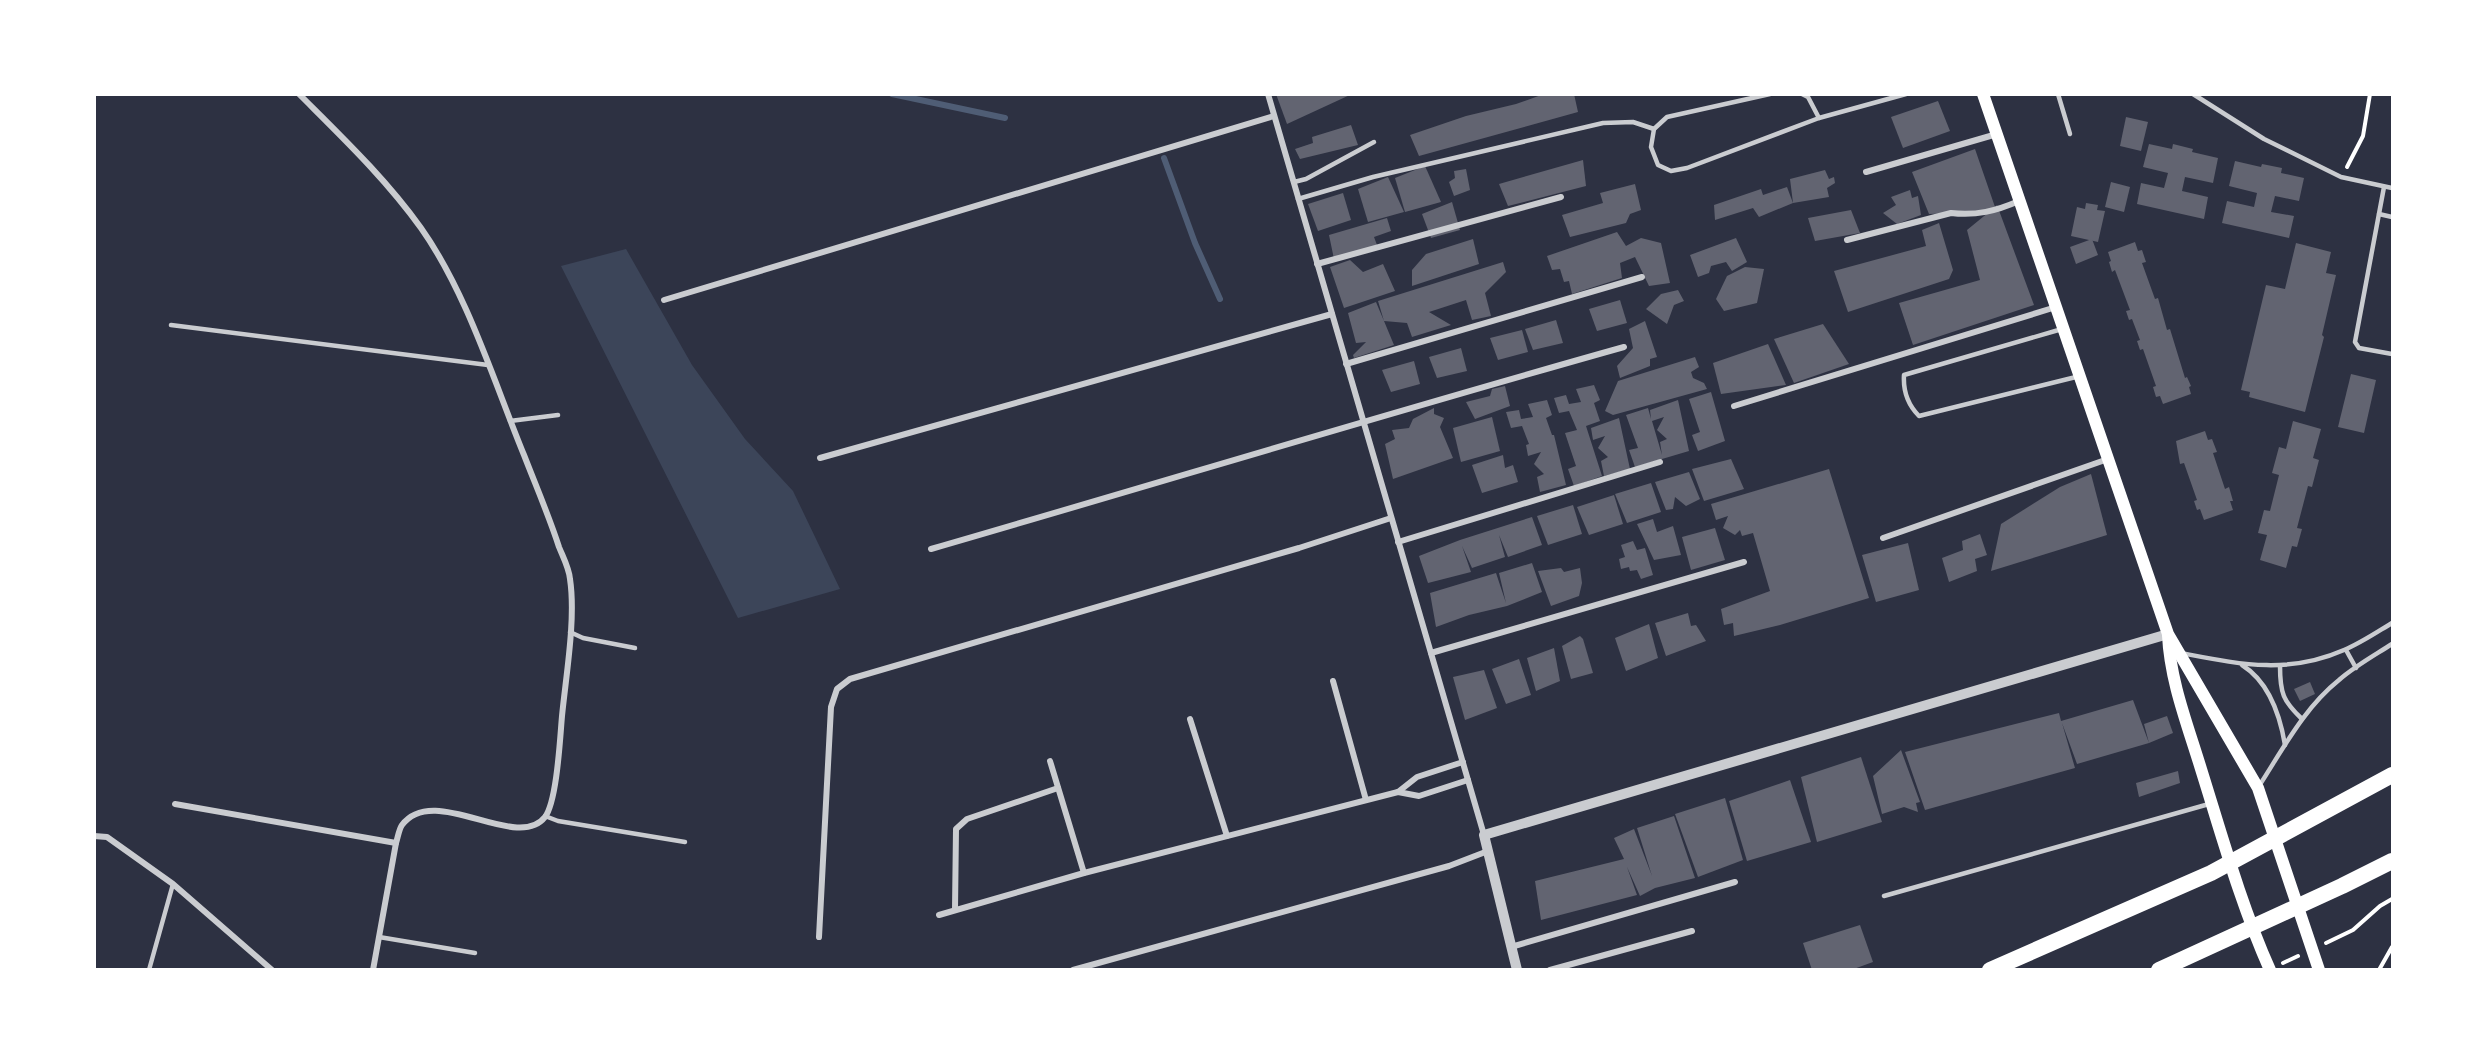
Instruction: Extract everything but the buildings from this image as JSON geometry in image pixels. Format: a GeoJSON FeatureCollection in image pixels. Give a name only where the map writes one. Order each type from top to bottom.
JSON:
{"type":"FeatureCollection","features":[{"type":"Feature","properties":{"kind":"highway"},"geometry":{"type":"LineString","coordinates":[[1990,969],[2211,873],[2392,775]]}},
{"type":"Feature","properties":{"kind":"highway"},"geometry":{"type":"LineString","coordinates":[[2158,969],[2392,861]]}},
{"type":"Feature","properties":{"kind":"main road"},"geometry":{"type":"LineString","coordinates":[[1983,94],[2174,652],[2186,720],[2259,947],[2275,967]]}},
{"type":"Feature","properties":{"kind":"main road"},"geometry":{"type":"LineString","coordinates":[[2174,652],[2258,788],[2319,969]]}},
{"type":"Feature","properties":{"kind":"street"},"geometry":{"type":"LineString","coordinates":[[299,94],[389,188],[422,229],[447,270],[488,365],[570,578],[570,632],[552,794],[545,816],[534,825],[519,828],[453,812],[424,811],[411,816],[401,826],[396,843],[373,969]]}},
{"type":"Feature","properties":{"kind":"street"},"geometry":{"type":"LineString","coordinates":[[1268,94],[1484,835],[1517,969]]}},
{"type":"Feature","properties":{"kind":"street"},"geometry":{"type":"LineString","coordinates":[[664,300],[1274,116]]}},
{"type":"Feature","properties":{"kind":"street"},"geometry":{"type":"LineString","coordinates":[[1866,172],[1997,134]]}},
{"type":"Feature","properties":{"kind":"street"},"geometry":{"type":"LineString","coordinates":[[1317,264],[1561,197]]}},
{"type":"Feature","properties":{"kind":"street"},"geometry":{"type":"LineString","coordinates":[[1847,240],[1951,213],[1968,215],[1996,211],[2020,201]]}},
{"type":"Feature","properties":{"kind":"street"},"geometry":{"type":"LineString","coordinates":[[1346,364],[1641,277]]}},
{"type":"Feature","properties":{"kind":"street"},"geometry":{"type":"LineString","coordinates":[[1734,406],[2056,307]]}},
{"type":"Feature","properties":{"kind":"street"},"geometry":{"type":"LineString","coordinates":[[820,458],[1332,314]]}},
{"type":"Feature","properties":{"kind":"street"},"geometry":{"type":"LineString","coordinates":[[931,549],[1363,421],[1624,347]]}},
{"type":"Feature","properties":{"kind":"street"},"geometry":{"type":"LineString","coordinates":[[1882,538],[2108,459]]}},
{"type":"Feature","properties":{"kind":"street"},"geometry":{"type":"LineString","coordinates":[[1398,542],[1660,462]]}},
{"type":"Feature","properties":{"kind":"street"},"geometry":{"type":"LineString","coordinates":[[819,937],[831,707],[837,689],[850,680],[1299,548],[1391,518]]}},
{"type":"Feature","properties":{"kind":"street"},"geometry":{"type":"LineString","coordinates":[[1431,653],[1744,562]]}},
{"type":"Feature","properties":{"kind":"street"},"geometry":{"type":"LineString","coordinates":[[1484,835],[2168,634]]}},
{"type":"Feature","properties":{"kind":"street"},"geometry":{"type":"LineString","coordinates":[[1333,681],[1366,800]]}},
{"type":"Feature","properties":{"kind":"street"},"geometry":{"type":"LineString","coordinates":[[1190,719],[1227,836]]}},
{"type":"Feature","properties":{"kind":"street"},"geometry":{"type":"LineString","coordinates":[[1050,761],[1084,873]]}},
{"type":"Feature","properties":{"kind":"street"},"geometry":{"type":"LineString","coordinates":[[939,915],[1084,873],[1398,792],[1417,777],[1462,762]]}},
{"type":"Feature","properties":{"kind":"street"},"geometry":{"type":"LineString","coordinates":[[1398,792],[1419,796],[1468,780]]}},
{"type":"Feature","properties":{"kind":"street"},"geometry":{"type":"LineString","coordinates":[[955,909],[956,829],[967,819],[1058,788]]}},
{"type":"Feature","properties":{"kind":"street"},"geometry":{"type":"LineString","coordinates":[[175,804],[396,843]]}},
{"type":"Feature","properties":{"kind":"street"},"geometry":{"type":"LineString","coordinates":[[94,836],[107,837],[173,884],[272,969]]}},
{"type":"Feature","properties":{"kind":"street"},"geometry":{"type":"LineString","coordinates":[[1073,969],[1449,866],[1488,851]]}},
{"type":"Feature","properties":{"kind":"street"},"geometry":{"type":"LineString","coordinates":[[1511,947],[1735,882]]}},
{"type":"Feature","properties":{"kind":"street"},"geometry":{"type":"LineString","coordinates":[[1550,969],[1692,931]]}},
{"type":"Feature","properties":{"kind":"lane"},"geometry":{"type":"LineString","coordinates":[[1770,94],[1667,117],[1654,129],[1651,147],[1658,165],[1671,171],[1698,165],[1819,118],[1906,94]]}},
{"type":"Feature","properties":{"kind":"lane"},"geometry":{"type":"LineString","coordinates":[[1802,94],[1808,97],[1819,118]]}},
{"type":"Feature","properties":{"kind":"lane"},"geometry":{"type":"LineString","coordinates":[[2058,94],[2070,134]]}},
{"type":"Feature","properties":{"kind":"lane"},"geometry":{"type":"LineString","coordinates":[[2193,94],[2264,139],[2342,177],[2392,188]]}},
{"type":"Feature","properties":{"kind":"lane"},"geometry":{"type":"LineString","coordinates":[[1298,199],[1373,177],[1603,123],[1634,122],[1654,129]]}},
{"type":"Feature","properties":{"kind":"lane"},"geometry":{"type":"LineString","coordinates":[[1293,182],[1306,179],[1374,142]]}},
{"type":"Feature","properties":{"kind":"lane"},"geometry":{"type":"LineString","coordinates":[[2384,186],[2355,342],[2359,348],[2392,354]]}},
{"type":"Feature","properties":{"kind":"lane"},"geometry":{"type":"LineString","coordinates":[[2379,214],[2392,217]]}},
{"type":"Feature","properties":{"kind":"lane"},"geometry":{"type":"LineString","coordinates":[[171,325],[488,365]]}},
{"type":"Feature","properties":{"kind":"lane"},"geometry":{"type":"LineString","coordinates":[[2063,328],[1904,375],[1910,408],[1919,416],[2080,376]]}},
{"type":"Feature","properties":{"kind":"lane"},"geometry":{"type":"LineString","coordinates":[[510,421],[558,415]]}},
{"type":"Feature","properties":{"kind":"lane"},"geometry":{"type":"LineString","coordinates":[[2174,652],[2238,663],[2280,666],[2303,664],[2346,650],[2392,623]]}},
{"type":"Feature","properties":{"kind":"lane"},"geometry":{"type":"LineString","coordinates":[[570,632],[583,638],[635,648]]}},
{"type":"Feature","properties":{"kind":"lane"},"geometry":{"type":"LineString","coordinates":[[2258,788],[2302,720],[2338,681],[2392,644]]}},
{"type":"Feature","properties":{"kind":"lane"},"geometry":{"type":"LineString","coordinates":[[2346,650],[2356,668]]}},
{"type":"Feature","properties":{"kind":"lane"},"geometry":{"type":"LineString","coordinates":[[2238,663],[2254,674],[2269,695],[2280,719],[2285,745]]}},
{"type":"Feature","properties":{"kind":"lane"},"geometry":{"type":"LineString","coordinates":[[2280,666],[2282,693],[2287,704],[2302,720]]}},
{"type":"Feature","properties":{"kind":"lane"},"geometry":{"type":"LineString","coordinates":[[1884,896],[2212,804]]}},
{"type":"Feature","properties":{"kind":"lane"},"geometry":{"type":"LineString","coordinates":[[545,816],[558,821],[685,842]]}},
{"type":"Feature","properties":{"kind":"lane"},"geometry":{"type":"LineString","coordinates":[[149,969],[173,884]]}},
{"type":"Feature","properties":{"kind":"lane"},"geometry":{"type":"LineString","coordinates":[[379,937],[475,953]]}},
{"type":"Feature","properties":{"kind":"path"},"geometry":{"type":"LineString","coordinates":[[2342,177],[2363,136],[2370,94]]}},
{"type":"Feature","properties":{"kind":"path"},"geometry":{"type":"LineString","coordinates":[[2318,947],[2353,930],[2380,906],[2392,899]]}},
{"type":"Feature","properties":{"kind":"path"},"geometry":{"type":"LineString","coordinates":[[2323,941],[2327,952]]}},
{"type":"Feature","properties":{"kind":"path"},"geometry":{"type":"LineString","coordinates":[[2379,969],[2392,947]]}},
{"type":"Feature","properties":{"kind":"path"},"geometry":{"type":"LineString","coordinates":[[2275,967],[2308,951]]}},
{"type":"Feature","properties":{"kind":"shaded area"},"geometry":{"type":"Polygon","coordinates":[[[626,249],[692,365],[745,439],[793,491],[840,589],[738,618],[561,266],[626,249]]]}},
{"type":"Feature","properties":{"kind":"waterway"},"geometry":{"type":"LineString","coordinates":[[892,94],[1005,118]]}},
{"type":"Feature","properties":{"kind":"waterway"},"geometry":{"type":"LineString","coordinates":[[1164,158],[1195,243],[1220,299]]}}]}
